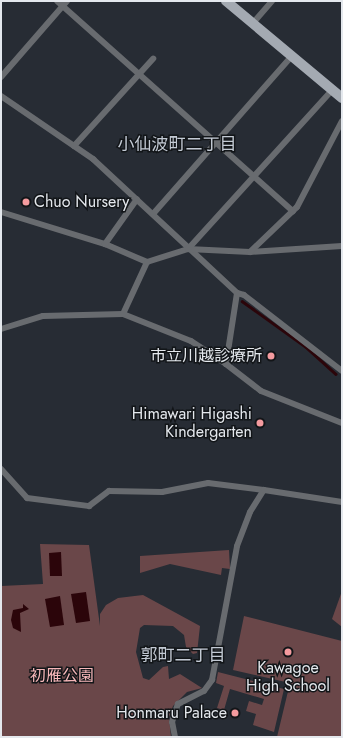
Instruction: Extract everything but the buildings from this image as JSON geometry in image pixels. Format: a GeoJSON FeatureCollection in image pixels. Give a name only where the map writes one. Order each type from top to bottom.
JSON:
{"type":"FeatureCollection","features":[{"type":"Feature","properties":{"kind":"main road"},"geometry":{"type":"LineString","coordinates":[[226,1],[342,98]]}},
{"type":"Feature","properties":{"kind":"street"},"geometry":{"type":"LineString","coordinates":[[57,1],[65,3],[139,75],[293,211]]}},
{"type":"Feature","properties":{"kind":"street"},"geometry":{"type":"LineString","coordinates":[[253,23],[272,1]]}},
{"type":"Feature","properties":{"kind":"street"},"geometry":{"type":"LineString","coordinates":[[1,76],[65,3]]}},
{"type":"Feature","properties":{"kind":"street"},"geometry":{"type":"LineString","coordinates":[[153,214],[292,56]]}},
{"type":"Feature","properties":{"kind":"street"},"geometry":{"type":"LineString","coordinates":[[74,146],[153,59]]}},
{"type":"Feature","properties":{"kind":"street"},"geometry":{"type":"LineString","coordinates":[[188,249],[332,90]]}},
{"type":"Feature","properties":{"kind":"street"},"geometry":{"type":"LineString","coordinates":[[1,96],[74,146],[137,199],[188,249],[237,293],[258,305],[342,371]]}},
{"type":"Feature","properties":{"kind":"street"},"geometry":{"type":"LineString","coordinates":[[250,252],[293,211],[342,121]]}},
{"type":"Feature","properties":{"kind":"street"},"geometry":{"type":"LineString","coordinates":[[105,244],[137,199]]}},
{"type":"Feature","properties":{"kind":"street"},"geometry":{"type":"LineString","coordinates":[[1,212],[105,244],[148,262],[188,249],[250,252],[342,246]]}},
{"type":"Feature","properties":{"kind":"street"},"geometry":{"type":"LineString","coordinates":[[123,314],[148,262]]}},
{"type":"Feature","properties":{"kind":"street"},"geometry":{"type":"LineString","coordinates":[[226,364],[237,293]]}},
{"type":"Feature","properties":{"kind":"street"},"geometry":{"type":"LineString","coordinates":[[1,329],[43,316],[123,314],[191,341],[226,364],[261,391],[342,422]]}},
{"type":"Feature","properties":{"kind":"street"},"geometry":{"type":"LineString","coordinates":[[1,469],[27,498],[89,506],[109,491],[162,492],[208,483],[342,502]]}},
{"type":"Feature","properties":{"kind":"street"},"geometry":{"type":"LineString","coordinates":[[175,737],[172,722],[178,704],[204,691],[212,680],[237,546],[250,512],[264,490]]}},
{"type":"Feature","properties":{"kind":"green space","name":"初雁公園"},"geometry":{"type":"Polygon","coordinates":[[[40,544],[89,545],[100,626],[100,614],[106,605],[118,598],[143,595],[200,626],[197,653],[193,654],[186,647],[184,635],[173,626],[144,625],[140,628],[136,652],[143,678],[149,680],[163,667],[168,666],[169,679],[180,674],[202,688],[187,692],[173,706],[169,717],[171,737],[1,737],[1,586],[43,584],[40,544]]]}},
{"type":"Feature","properties":{"kind":"green space"},"geometry":{"type":"Polygon","coordinates":[[[229,550],[230,569],[222,568],[221,575],[170,564],[140,573],[140,556],[229,550]]]}},
{"type":"Feature","properties":{"kind":"green space"},"geometry":{"type":"Polygon","coordinates":[[[342,591],[342,627],[332,619],[342,591]]]}},
{"type":"Feature","properties":{"kind":"green space","name":"Kawagoe High School"},"geometry":{"type":"Polygon","coordinates":[[[244,616],[342,641],[342,737],[277,737],[290,683],[233,670],[244,616]]]}},
{"type":"Feature","properties":{"kind":"green space"},"geometry":{"type":"Polygon","coordinates":[[[218,672],[284,689],[274,732],[253,725],[256,714],[246,711],[249,701],[262,705],[264,699],[230,689],[224,710],[217,708],[224,686],[216,683],[218,672]]]}},
{"type":"Feature","properties":{"kind":"shaded area"},"geometry":{"type":"Polygon","coordinates":[[[61,552],[62,576],[50,576],[49,553],[61,552]]]}},
{"type":"Feature","properties":{"kind":"shaded area"},"geometry":{"type":"Polygon","coordinates":[[[86,592],[90,621],[76,623],[71,594],[86,592]]]}},
{"type":"Feature","properties":{"kind":"shaded area"},"geometry":{"type":"Polygon","coordinates":[[[60,596],[64,625],[50,627],[45,599],[60,596]]]}},
{"type":"Feature","properties":{"kind":"shaded area"},"geometry":{"type":"Polygon","coordinates":[[[23,604],[29,609],[20,613],[21,632],[13,628],[11,620],[13,610],[23,608],[23,604]]]}},
{"type":"Feature","properties":{"kind":"waterway"},"geometry":{"type":"LineString","coordinates":[[242,301],[306,347],[336,374]]}},
{"type":"Feature","properties":{"kind":"place","name":"Chuo Nursery"},"geometry":{"type":"Point","coordinates":[26,202]}},
{"type":"Feature","properties":{"kind":"place","name":"市立川越診療所"},"geometry":{"type":"Point","coordinates":[271,356]}},
{"type":"Feature","properties":{"kind":"place","name":"Himawari Higashi Kindergarten"},"geometry":{"type":"Point","coordinates":[260,423]}},
{"type":"Feature","properties":{"kind":"place","name":"Kawagoe High School"},"geometry":{"type":"Point","coordinates":[288,652]}},
{"type":"Feature","properties":{"kind":"place","name":"Honmaru Palace"},"geometry":{"type":"Point","coordinates":[235,713]}},
{"type":"Feature","properties":{"kind":"district","name":"小仙波町二丁目"},"geometry":{"type":"Point","coordinates":[177,145]}},
{"type":"Feature","properties":{"kind":"district","name":"郭町二丁目"},"geometry":{"type":"Point","coordinates":[183,656]}}]}
